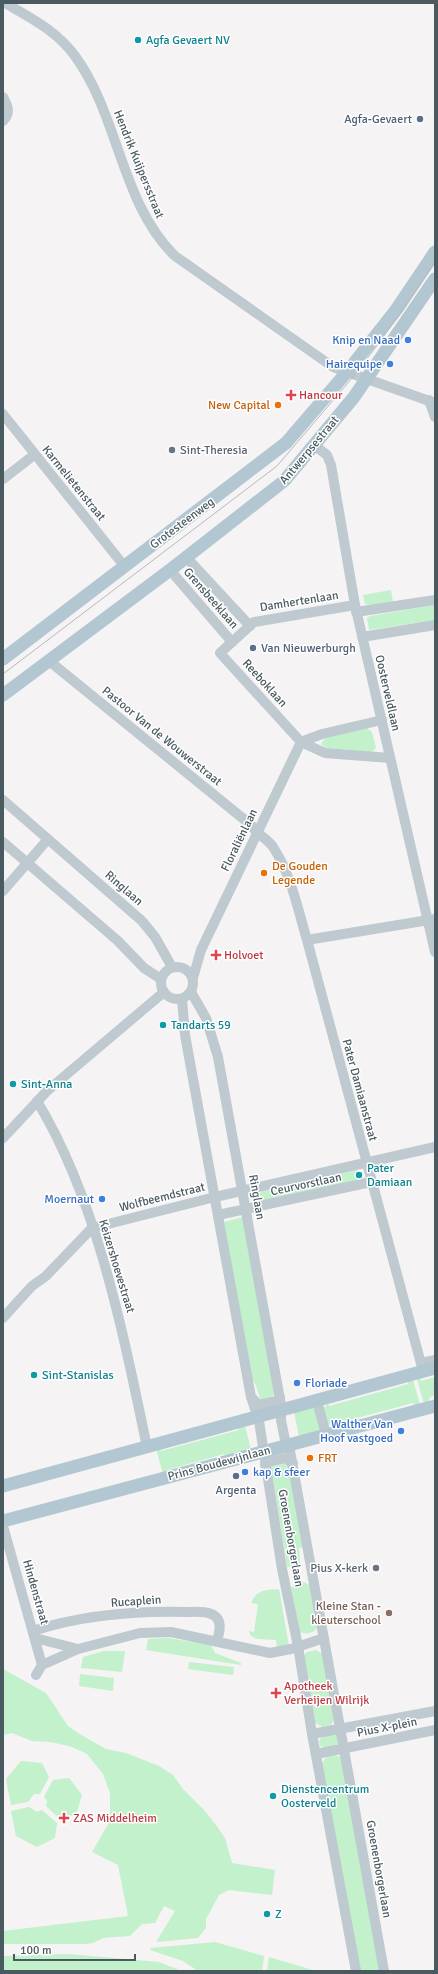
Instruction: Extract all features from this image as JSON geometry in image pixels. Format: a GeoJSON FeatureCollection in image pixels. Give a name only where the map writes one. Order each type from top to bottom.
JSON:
{"type":"FeatureCollection","features":[{"type":"Feature","properties":{"kind":"main road"},"geometry":{"type":"LineString","coordinates":[[347,372],[396,310],[435,252]]}},
{"type":"Feature","properties":{"kind":"main road","name":"Antwerpsestraat"},"geometry":{"type":"LineString","coordinates":[[186,557],[288,477],[354,396],[435,279]]}},
{"type":"Feature","properties":{"kind":"main road","name":"Grotesteenweg"},"geometry":{"type":"LineString","coordinates":[[3,659],[286,443],[347,372]]}},
{"type":"Feature","properties":{"kind":"main road"},"geometry":{"type":"LineString","coordinates":[[3,695],[186,557]]}},
{"type":"Feature","properties":{"kind":"main road"},"geometry":{"type":"LineString","coordinates":[[3,1486],[318,1401],[427,1368]]}},
{"type":"Feature","properties":{"kind":"main road","name":"Prins Boudewijnlaan"},"geometry":{"type":"LineString","coordinates":[[3,1521],[435,1406]]}},
{"type":"Feature","properties":{"kind":"street","name":"Hendrik Kuijpersstraat"},"geometry":{"type":"LineString","coordinates":[[5,3],[32,18],[52,32],[67,46],[84,70],[101,106],[138,201],[158,237],[183,263],[333,367],[347,372]]}},
{"type":"Feature","properties":{"kind":"street"},"geometry":{"type":"LineString","coordinates":[[3,97],[8,107],[8,111],[3,121]]}},
{"type":"Feature","properties":{"kind":"street"},"geometry":{"type":"LineString","coordinates":[[347,372],[432,402],[435,417]]}},
{"type":"Feature","properties":{"kind":"street","name":"Karmelietenstraat"},"geometry":{"type":"LineString","coordinates":[[3,414],[34,455],[125,567]]}},
{"type":"Feature","properties":{"kind":"street","name":"Oosterveldlaan"},"geometry":{"type":"LineString","coordinates":[[314,445],[326,455],[331,465],[356,609],[390,758],[432,920],[435,952]]}},
{"type":"Feature","properties":{"kind":"street"},"geometry":{"type":"LineString","coordinates":[[3,479],[34,455]]}},
{"type":"Feature","properties":{"kind":"street","name":"Grensbeeklaan"},"geometry":{"type":"LineString","coordinates":[[186,557],[250,626]]}},
{"type":"Feature","properties":{"kind":"street","name":"Grensbeeklaan"},"geometry":{"type":"LineString","coordinates":[[170,570],[232,642]]}},
{"type":"Feature","properties":{"kind":"street","name":"Damhertenlaan"},"geometry":{"type":"LineString","coordinates":[[232,642],[254,622],[435,600]]}},
{"type":"Feature","properties":{"kind":"street"},"geometry":{"type":"LineString","coordinates":[[362,637],[435,625]]}},
{"type":"Feature","properties":{"kind":"street","name":"Reeboklaan"},"geometry":{"type":"LineString","coordinates":[[232,642],[220,653],[302,742]]}},
{"type":"Feature","properties":{"kind":"street","name":"Pastoor Van de Wouwerstraat"},"geometry":{"type":"LineString","coordinates":[[48,660],[251,825],[256,834]]}},
{"type":"Feature","properties":{"kind":"street"},"geometry":{"type":"LineString","coordinates":[[302,742],[322,734],[382,720]]}},
{"type":"Feature","properties":{"kind":"street"},"geometry":{"type":"LineString","coordinates":[[302,742],[325,753],[390,758]]}},
{"type":"Feature","properties":{"kind":"street","name":"Floraliënlaan"},"geometry":{"type":"LineString","coordinates":[[193,978],[201,950],[302,742]]}},
{"type":"Feature","properties":{"kind":"street","name":"Ringlaan"},"geometry":{"type":"LineString","coordinates":[[3,800],[142,921],[156,937],[176,967],[188,970],[193,978]]}},
{"type":"Feature","properties":{"kind":"street","name":"Pater Damiaanstraat"},"geometry":{"type":"LineString","coordinates":[[256,834],[272,844],[290,885],[307,940],[371,1182],[427,1368]]}},
{"type":"Feature","properties":{"kind":"street"},"geometry":{"type":"LineString","coordinates":[[3,891],[48,839]]}},
{"type":"Feature","properties":{"kind":"street"},"geometry":{"type":"LineString","coordinates":[[3,842],[118,941],[144,968],[161,979],[164,992],[174,999],[182,999],[191,992],[194,987],[193,978]]}},
{"type":"Feature","properties":{"kind":"street"},"geometry":{"type":"LineString","coordinates":[[307,940],[432,920]]}},
{"type":"Feature","properties":{"kind":"street","name":"Floraliënlaan"},"geometry":{"type":"LineString","coordinates":[[176,967],[190,961],[201,950]]}},
{"type":"Feature","properties":{"kind":"street"},"geometry":{"type":"LineString","coordinates":[[161,979],[167,970],[176,967]]}},
{"type":"Feature","properties":{"kind":"street"},"geometry":{"type":"LineString","coordinates":[[3,1138],[37,1101],[164,992]]}},
{"type":"Feature","properties":{"kind":"street","name":"Ringlaan"},"geometry":{"type":"LineString","coordinates":[[191,992],[206,1018],[216,1049],[280,1397],[284,1440],[288,1445]]}},
{"type":"Feature","properties":{"kind":"street"},"geometry":{"type":"LineString","coordinates":[[182,999],[185,1035],[251,1397],[258,1417]]}},
{"type":"Feature","properties":{"kind":"street","name":"Keizershoevestraat"},"geometry":{"type":"LineString","coordinates":[[37,1101],[50,1122],[70,1167],[92,1228],[120,1322],[147,1447]]}},
{"type":"Feature","properties":{"kind":"street","name":"Ceurvorstlaan"},"geometry":{"type":"LineString","coordinates":[[215,1197],[435,1147]]}},
{"type":"Feature","properties":{"kind":"street","name":"Ceurvorstlaan"},"geometry":{"type":"LineString","coordinates":[[218,1215],[371,1182]]}},
{"type":"Feature","properties":{"kind":"street","name":"Wolfbeemdstraat"},"geometry":{"type":"LineString","coordinates":[[92,1228],[215,1197]]}},
{"type":"Feature","properties":{"kind":"street"},"geometry":{"type":"LineString","coordinates":[[3,1318],[32,1286],[46,1276],[92,1228]]}},
{"type":"Feature","properties":{"kind":"street"},"geometry":{"type":"LineString","coordinates":[[427,1368],[435,1360]]}},
{"type":"Feature","properties":{"kind":"street"},"geometry":{"type":"LineString","coordinates":[[251,1397],[259,1405],[277,1401],[280,1397]]}},
{"type":"Feature","properties":{"kind":"street"},"geometry":{"type":"LineString","coordinates":[[318,1401],[326,1434]]}},
{"type":"Feature","properties":{"kind":"street","name":"Groenenborgerlaan"},"geometry":{"type":"LineString","coordinates":[[258,1417],[262,1452],[284,1580],[298,1646],[312,1734],[356,1971]]}},
{"type":"Feature","properties":{"kind":"street","name":"Groenenborgerlaan"},"geometry":{"type":"LineString","coordinates":[[288,1445],[384,1971]]}},
{"type":"Feature","properties":{"kind":"street"},"geometry":{"type":"LineString","coordinates":[[265,1465],[268,1462],[284,1458],[292,1463]]}},
{"type":"Feature","properties":{"kind":"street","name":"Hindenstraat"},"geometry":{"type":"LineString","coordinates":[[3,1526],[42,1665]]}},
{"type":"Feature","properties":{"kind":"street","name":"Rucaplein"},"geometry":{"type":"LineString","coordinates":[[34,1635],[71,1621],[105,1616],[152,1611],[207,1613],[217,1618],[219,1624],[217,1642]]}},
{"type":"Feature","properties":{"kind":"street"},"geometry":{"type":"LineString","coordinates":[[36,1675],[42,1665],[78,1649],[113,1639],[154,1632],[171,1632],[270,1653],[291,1649],[324,1638]]}},
{"type":"Feature","properties":{"kind":"street"},"geometry":{"type":"LineString","coordinates":[[34,1635],[78,1649]]}},
{"type":"Feature","properties":{"kind":"street","name":"Pius X-plein"},"geometry":{"type":"LineString","coordinates":[[341,1729],[433,1712],[435,1732],[344,1749]]}},
{"type":"Feature","properties":{"kind":"street"},"geometry":{"type":"LineString","coordinates":[[312,1734],[341,1729]]}},
{"type":"Feature","properties":{"kind":"street"},"geometry":{"type":"LineString","coordinates":[[316,1754],[344,1749]]}},
{"type":"Feature","properties":{"kind":"green space"},"geometry":{"type":"Polygon","coordinates":[[[391,590],[393,602],[371,605],[365,604],[363,595],[391,590]]]}},
{"type":"Feature","properties":{"kind":"green space"},"geometry":{"type":"Polygon","coordinates":[[[435,605],[435,620],[369,630],[367,618],[370,616],[435,605]]]}},
{"type":"Feature","properties":{"kind":"green space"},"geometry":{"type":"Polygon","coordinates":[[[367,728],[372,732],[376,748],[372,752],[326,748],[321,744],[325,738],[367,728]]]}},
{"type":"Feature","properties":{"kind":"green space"},"geometry":{"type":"Polygon","coordinates":[[[358,1170],[364,1174],[363,1179],[254,1205],[252,1194],[358,1170]]]}},
{"type":"Feature","properties":{"kind":"green space"},"geometry":{"type":"Polygon","coordinates":[[[243,1217],[274,1392],[272,1399],[262,1402],[251,1378],[224,1222],[243,1217]]]}},
{"type":"Feature","properties":{"kind":"green space"},"geometry":{"type":"Polygon","coordinates":[[[420,1377],[421,1381],[435,1377],[435,1395],[430,1397],[428,1403],[424,1404],[417,1379],[420,1377]]]}},
{"type":"Feature","properties":{"kind":"green space"},"geometry":{"type":"Polygon","coordinates":[[[413,1380],[420,1404],[415,1406],[413,1403],[334,1424],[334,1427],[327,1423],[324,1408],[328,1403],[329,1406],[408,1384],[408,1381],[413,1380]]]}},
{"type":"Feature","properties":{"kind":"green space"},"geometry":{"type":"Polygon","coordinates":[[[315,1406],[321,1432],[299,1437],[294,1412],[315,1406]]]}},
{"type":"Feature","properties":{"kind":"green space"},"geometry":{"type":"Polygon","coordinates":[[[245,1426],[251,1450],[226,1457],[224,1454],[167,1470],[167,1473],[163,1474],[156,1449],[160,1448],[161,1451],[239,1430],[238,1428],[245,1426]]]}},
{"type":"Feature","properties":{"kind":"green space"},"geometry":{"type":"Polygon","coordinates":[[[284,1462],[289,1466],[303,1547],[299,1548],[300,1564],[287,1567],[271,1465],[284,1462]]]}},
{"type":"Feature","properties":{"kind":"green space"},"geometry":{"type":"Polygon","coordinates":[[[303,1582],[310,1585],[317,1628],[312,1632],[307,1633],[300,1632],[291,1588],[296,1583],[303,1582]]]}},
{"type":"Feature","properties":{"kind":"green space"},"geometry":{"type":"Polygon","coordinates":[[[279,1589],[289,1646],[277,1648],[276,1640],[257,1639],[251,1636],[249,1631],[254,1632],[258,1604],[251,1603],[253,1598],[262,1591],[279,1589]]]}},
{"type":"Feature","properties":{"kind":"green space"},"geometry":{"type":"Polygon","coordinates":[[[168,1638],[211,1645],[215,1653],[241,1663],[241,1665],[146,1650],[148,1639],[168,1638]]]}},
{"type":"Feature","properties":{"kind":"green space"},"geometry":{"type":"Polygon","coordinates":[[[316,1650],[323,1654],[334,1720],[331,1725],[323,1727],[315,1723],[303,1657],[307,1652],[316,1650]]]}},
{"type":"Feature","properties":{"kind":"green space"},"geometry":{"type":"Polygon","coordinates":[[[104,1651],[125,1651],[122,1672],[81,1668],[83,1657],[104,1651]]]}},
{"type":"Feature","properties":{"kind":"green space"},"geometry":{"type":"Polygon","coordinates":[[[189,1662],[234,1667],[233,1675],[188,1669],[189,1662]]]}},
{"type":"Feature","properties":{"kind":"green space"},"geometry":{"type":"Polygon","coordinates":[[[3,1669],[46,1693],[68,1726],[78,1733],[106,1749],[126,1753],[159,1766],[173,1775],[183,1789],[204,1810],[225,1838],[232,1863],[275,1870],[272,1895],[229,1890],[219,1895],[206,1919],[206,1928],[198,1938],[156,1942],[175,1911],[164,1906],[155,1923],[142,1924],[130,1936],[103,1938],[93,1943],[85,1944],[3,1944],[3,1931],[128,1916],[118,1865],[92,1852],[110,1821],[110,1793],[103,1774],[87,1754],[72,1747],[51,1742],[32,1741],[12,1733],[3,1735],[3,1669]]]}},
{"type":"Feature","properties":{"kind":"green space"},"geometry":{"type":"Polygon","coordinates":[[[80,1674],[114,1678],[113,1691],[79,1686],[80,1674]]]}},
{"type":"Feature","properties":{"kind":"green space"},"geometry":{"type":"Polygon","coordinates":[[[331,1734],[337,1735],[338,1743],[329,1747],[320,1746],[319,1740],[323,1736],[331,1734]]]}},
{"type":"Feature","properties":{"kind":"green space"},"geometry":{"type":"Polygon","coordinates":[[[334,1755],[341,1757],[381,1971],[360,1971],[322,1764],[325,1758],[334,1755]]]}},
{"type":"Feature","properties":{"kind":"green space"},"geometry":{"type":"Polygon","coordinates":[[[21,1761],[42,1763],[49,1777],[40,1794],[34,1794],[28,1802],[11,1805],[6,1779],[21,1761]]]}},
{"type":"Feature","properties":{"kind":"green space"},"geometry":{"type":"Polygon","coordinates":[[[69,1778],[82,1795],[76,1815],[60,1819],[46,1806],[47,1801],[44,1797],[53,1780],[69,1778]]]}},
{"type":"Feature","properties":{"kind":"green space"},"geometry":{"type":"Polygon","coordinates":[[[29,1807],[37,1812],[42,1810],[57,1823],[55,1838],[37,1847],[16,1836],[11,1811],[29,1807]]]}},
{"type":"Feature","properties":{"kind":"green space"},"geometry":{"type":"Polygon","coordinates":[[[215,1942],[264,1956],[262,1971],[198,1971],[183,1961],[150,1950],[151,1948],[215,1942]]]}},
{"type":"Feature","properties":{"kind":"green space"},"geometry":{"type":"Polygon","coordinates":[[[69,1954],[159,1962],[182,1971],[3,1971],[3,1956],[69,1954]]]}},
{"type":"Feature","properties":{"kind":"green space"},"geometry":{"type":"Polygon","coordinates":[[[269,1957],[316,1971],[267,1971],[269,1957]]]}},
{"type":"Feature","properties":{"kind":"tram line"},"geometry":{"type":"LineString","coordinates":[[3,674],[277,466],[358,371],[400,314],[435,262]]}},
{"type":"Feature","properties":{"kind":"place","name":"Agfa Gevaert NV"},"geometry":{"type":"Point","coordinates":[138,40]}},
{"type":"Feature","properties":{"kind":"place","name":"Agfa-Gevaert"},"geometry":{"type":"Point","coordinates":[420,119]}},
{"type":"Feature","properties":{"kind":"place","name":"Knip en Naad"},"geometry":{"type":"Point","coordinates":[408,340]}},
{"type":"Feature","properties":{"kind":"place","name":"Hairequipe"},"geometry":{"type":"Point","coordinates":[390,364]}},
{"type":"Feature","properties":{"kind":"place","name":"Hancour"},"geometry":{"type":"Point","coordinates":[291,395]}},
{"type":"Feature","properties":{"kind":"place","name":"New Capital"},"geometry":{"type":"Point","coordinates":[278,405]}},
{"type":"Feature","properties":{"kind":"place","name":"Sint-Theresia"},"geometry":{"type":"Point","coordinates":[172,450]}},
{"type":"Feature","properties":{"kind":"place","name":"Van Nieuwerburgh"},"geometry":{"type":"Point","coordinates":[253,648]}},
{"type":"Feature","properties":{"kind":"place","name":"De Gouden Legende"},"geometry":{"type":"Point","coordinates":[264,873]}},
{"type":"Feature","properties":{"kind":"place","name":"Holvoet"},"geometry":{"type":"Point","coordinates":[216,955]}},
{"type":"Feature","properties":{"kind":"place","name":"Tandarts 59"},"geometry":{"type":"Point","coordinates":[163,1025]}},
{"type":"Feature","properties":{"kind":"place","name":"Sint-Anna"},"geometry":{"type":"Point","coordinates":[13,1084]}},
{"type":"Feature","properties":{"kind":"place","name":"Pater Damiaan"},"geometry":{"type":"Point","coordinates":[359,1175]}},
{"type":"Feature","properties":{"kind":"place","name":"Moernaut"},"geometry":{"type":"Point","coordinates":[102,1199]}},
{"type":"Feature","properties":{"kind":"place","name":"Sint-Stanislas"},"geometry":{"type":"Point","coordinates":[34,1375]}},
{"type":"Feature","properties":{"kind":"place","name":"Floriade"},"geometry":{"type":"Point","coordinates":[297,1383]}},
{"type":"Feature","properties":{"kind":"place","name":"Walther Van Hoof vastgoed"},"geometry":{"type":"Point","coordinates":[401,1431]}},
{"type":"Feature","properties":{"kind":"place","name":"FRT"},"geometry":{"type":"Point","coordinates":[310,1458]}},
{"type":"Feature","properties":{"kind":"place","name":"kap & sfeer"},"geometry":{"type":"Point","coordinates":[245,1472]}},
{"type":"Feature","properties":{"kind":"place","name":"Argenta"},"geometry":{"type":"Point","coordinates":[236,1476]}},
{"type":"Feature","properties":{"kind":"place","name":"Pius X-kerk"},"geometry":{"type":"Point","coordinates":[376,1568]}},
{"type":"Feature","properties":{"kind":"place","name":"Kleine Stan - kleuterschool"},"geometry":{"type":"Point","coordinates":[389,1613]}},
{"type":"Feature","properties":{"kind":"place","name":"Apotheek Verheijen Wilrijk"},"geometry":{"type":"Point","coordinates":[276,1693]}},
{"type":"Feature","properties":{"kind":"place","name":"Dienstencentrum Oosterveld"},"geometry":{"type":"Point","coordinates":[273,1796]}},
{"type":"Feature","properties":{"kind":"place","name":"ZAS Middelheim"},"geometry":{"type":"Point","coordinates":[64,1818]}},
{"type":"Feature","properties":{"kind":"place","name":"Z"},"geometry":{"type":"Point","coordinates":[267,1914]}}]}
